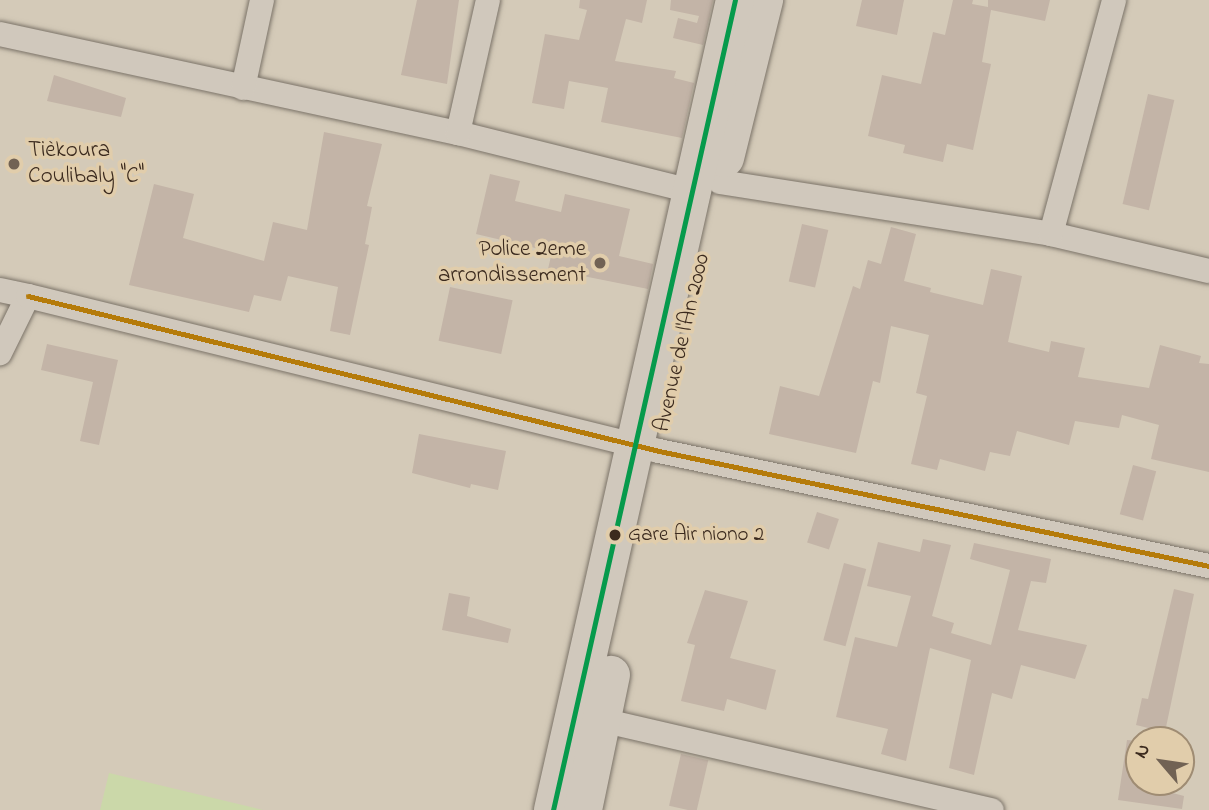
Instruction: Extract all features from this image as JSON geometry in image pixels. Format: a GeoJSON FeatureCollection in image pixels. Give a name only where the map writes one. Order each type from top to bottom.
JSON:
{"type":"FeatureCollection","features":[{"type":"Feature","properties":{"kind":"main road","name":"Avenue de l'An 2000"},"geometry":{"type":"LineString","coordinates":[[553,810],[648,448],[705,186],[735,0]]}},
{"type":"Feature","properties":{"kind":"main road","name":"Avenue de l'An 2000"},"geometry":{"type":"LineString","coordinates":[[705,186],[764,0]]}},
{"type":"Feature","properties":{"kind":"main road","name":"Avenue de l'An 2000"},"geometry":{"type":"LineString","coordinates":[[583,810],[648,448]]}},
{"type":"Feature","properties":{"kind":"street"},"geometry":{"type":"LineString","coordinates":[[243,88],[262,0]]}},
{"type":"Feature","properties":{"kind":"street"},"geometry":{"type":"LineString","coordinates":[[458,133],[488,0]]}},
{"type":"Feature","properties":{"kind":"street"},"geometry":{"type":"LineString","coordinates":[[1051,234],[1114,0]]}},
{"type":"Feature","properties":{"kind":"street"},"geometry":{"type":"LineString","coordinates":[[0,34],[705,186],[1051,234],[1209,271]]}},
{"type":"Feature","properties":{"kind":"street"},"geometry":{"type":"LineString","coordinates":[[0,290],[648,448],[1209,566]]}},
{"type":"Feature","properties":{"kind":"street"},"geometry":{"type":"LineString","coordinates":[[0,353],[28,296]]}},
{"type":"Feature","properties":{"kind":"street"},"geometry":{"type":"LineString","coordinates":[[601,720],[948,805],[992,810]]}},
{"type":"Feature","properties":{"kind":"green space"},"geometry":{"type":"Polygon","coordinates":[[[109,773],[263,810],[100,810],[109,773]]]}},
{"type":"Feature","properties":{"kind":"building"},"geometry":{"type":"Polygon","coordinates":[[[417,0],[459,0],[447,84],[401,75],[417,0]]]}},
{"type":"Feature","properties":{"kind":"building"},"geometry":{"type":"Polygon","coordinates":[[[580,0],[647,0],[642,23],[626,19],[615,61],[676,71],[674,78],[694,83],[682,138],[601,122],[608,88],[569,81],[564,109],[532,103],[545,34],[579,40],[587,10],[579,8],[580,0]]]}},
{"type":"Feature","properties":{"kind":"building"},"geometry":{"type":"Polygon","coordinates":[[[671,0],[713,0],[703,45],[673,38],[678,18],[697,23],[699,16],[670,10],[671,0]]]}},
{"type":"Feature","properties":{"kind":"building"},"geometry":{"type":"Polygon","coordinates":[[[862,0],[904,0],[897,35],[856,26],[862,0]]]}},
{"type":"Feature","properties":{"kind":"building"},"geometry":{"type":"Polygon","coordinates":[[[953,0],[973,0],[972,4],[988,7],[988,0],[1050,0],[1045,21],[991,10],[982,62],[991,64],[973,150],[947,144],[943,162],[903,153],[905,145],[868,136],[882,75],[921,84],[933,32],[945,35],[953,0]]]}},
{"type":"Feature","properties":{"kind":"building"},"geometry":{"type":"Polygon","coordinates":[[[54,75],[126,98],[121,117],[47,101],[54,75]]]}},
{"type":"Feature","properties":{"kind":"building"},"geometry":{"type":"Polygon","coordinates":[[[1148,94],[1174,100],[1149,210],[1123,204],[1148,94]]]}},
{"type":"Feature","properties":{"kind":"building"},"geometry":{"type":"Polygon","coordinates":[[[324,132],[382,144],[367,206],[372,207],[365,244],[369,245],[350,335],[330,331],[338,287],[288,276],[281,301],[254,295],[249,312],[129,285],[154,184],[194,194],[183,238],[264,261],[273,222],[307,230],[324,132]]]}},
{"type":"Feature","properties":{"kind":"building"},"geometry":{"type":"Polygon","coordinates":[[[490,174],[520,181],[515,201],[561,212],[565,194],[630,209],[619,256],[653,264],[648,289],[548,269],[552,252],[476,234],[490,174]]]}},
{"type":"Feature","properties":{"kind":"building"},"geometry":{"type":"Polygon","coordinates":[[[802,224],[828,230],[815,288],[789,281],[802,224]]]}},
{"type":"Feature","properties":{"kind":"building"},"geometry":{"type":"Polygon","coordinates":[[[891,227],[916,234],[904,281],[931,288],[930,292],[983,305],[991,269],[1022,276],[1008,342],[1049,352],[1051,341],[1085,348],[1078,377],[1149,388],[1160,345],[1201,356],[1199,363],[1209,364],[1209,472],[1151,459],[1159,425],[1122,415],[1119,428],[1075,421],[1069,445],[1017,431],[1010,456],[990,452],[985,471],[940,459],[937,470],[911,464],[927,396],[916,393],[929,335],[891,326],[880,383],[873,381],[856,453],[769,434],[780,386],[819,396],[853,286],[860,289],[868,260],[881,264],[891,227]]]}},
{"type":"Feature","properties":{"kind":"building"},"geometry":{"type":"Polygon","coordinates":[[[450,287],[513,300],[501,354],[439,341],[450,287]]]}},
{"type":"Feature","properties":{"kind":"building"},"geometry":{"type":"Polygon","coordinates":[[[47,344],[118,360],[99,445],[80,441],[93,382],[41,370],[47,344]]]}},
{"type":"Feature","properties":{"kind":"building"},"geometry":{"type":"Polygon","coordinates":[[[419,434],[506,451],[498,490],[471,484],[470,488],[412,473],[419,434]]]}},
{"type":"Feature","properties":{"kind":"building"},"geometry":{"type":"Polygon","coordinates":[[[1133,465],[1156,471],[1143,520],[1120,514],[1133,465]]]}},
{"type":"Feature","properties":{"kind":"building"},"geometry":{"type":"Polygon","coordinates":[[[817,512],[839,519],[829,550],[807,542],[817,512]]]}},
{"type":"Feature","properties":{"kind":"building"},"geometry":{"type":"Polygon","coordinates":[[[923,539],[951,545],[932,616],[954,623],[951,633],[991,645],[1010,570],[970,559],[974,543],[1051,559],[1046,583],[1031,581],[1018,630],[1087,645],[1075,679],[1021,665],[1012,699],[992,693],[974,775],[949,768],[971,660],[930,648],[906,761],[881,754],[888,729],[836,717],[855,637],[897,647],[911,596],[867,586],[878,542],[920,552],[923,539]]]}},
{"type":"Feature","properties":{"kind":"building"},"geometry":{"type":"Polygon","coordinates":[[[844,563],[866,569],[846,646],[823,640],[844,563]]]}},
{"type":"Feature","properties":{"kind":"building"},"geometry":{"type":"Polygon","coordinates":[[[1174,589],[1194,594],[1166,726],[1136,725],[1142,698],[1148,699],[1174,589]]]}},
{"type":"Feature","properties":{"kind":"building"},"geometry":{"type":"Polygon","coordinates":[[[705,590],[748,601],[730,658],[776,670],[766,710],[727,699],[724,711],[681,701],[695,645],[687,643],[705,590]]]}},
{"type":"Feature","properties":{"kind":"building"},"geometry":{"type":"Polygon","coordinates":[[[449,593],[470,597],[467,616],[511,629],[508,643],[442,630],[449,593]]]}},
{"type":"Feature","properties":{"kind":"building"},"geometry":{"type":"Polygon","coordinates":[[[1125,753],[1125,796],[1184,796],[1182,809],[1118,800],[1125,753]]]}},
{"type":"Feature","properties":{"kind":"building"},"geometry":{"type":"Polygon","coordinates":[[[681,754],[708,760],[697,810],[669,806],[681,754]]]}},
{"type":"Feature","properties":{"kind":"transit line"},"geometry":{"type":"LineString","coordinates":[[553,810],[735,0]]}},
{"type":"Feature","properties":{"kind":"transit line"},"geometry":{"type":"LineString","coordinates":[[28,296],[659,451],[1209,566]]}},
{"type":"Feature","properties":{"kind":"place","name":"Tièkoura Coulibaly \"C\""},"geometry":{"type":"Point","coordinates":[14,164]}},
{"type":"Feature","properties":{"kind":"place","name":"Police 2eme arrondissement"},"geometry":{"type":"Point","coordinates":[600,263]}},
{"type":"Feature","properties":{"kind":"place","name":"Gare Air niono 2"},"geometry":{"type":"Point","coordinates":[615,535]}}]}
